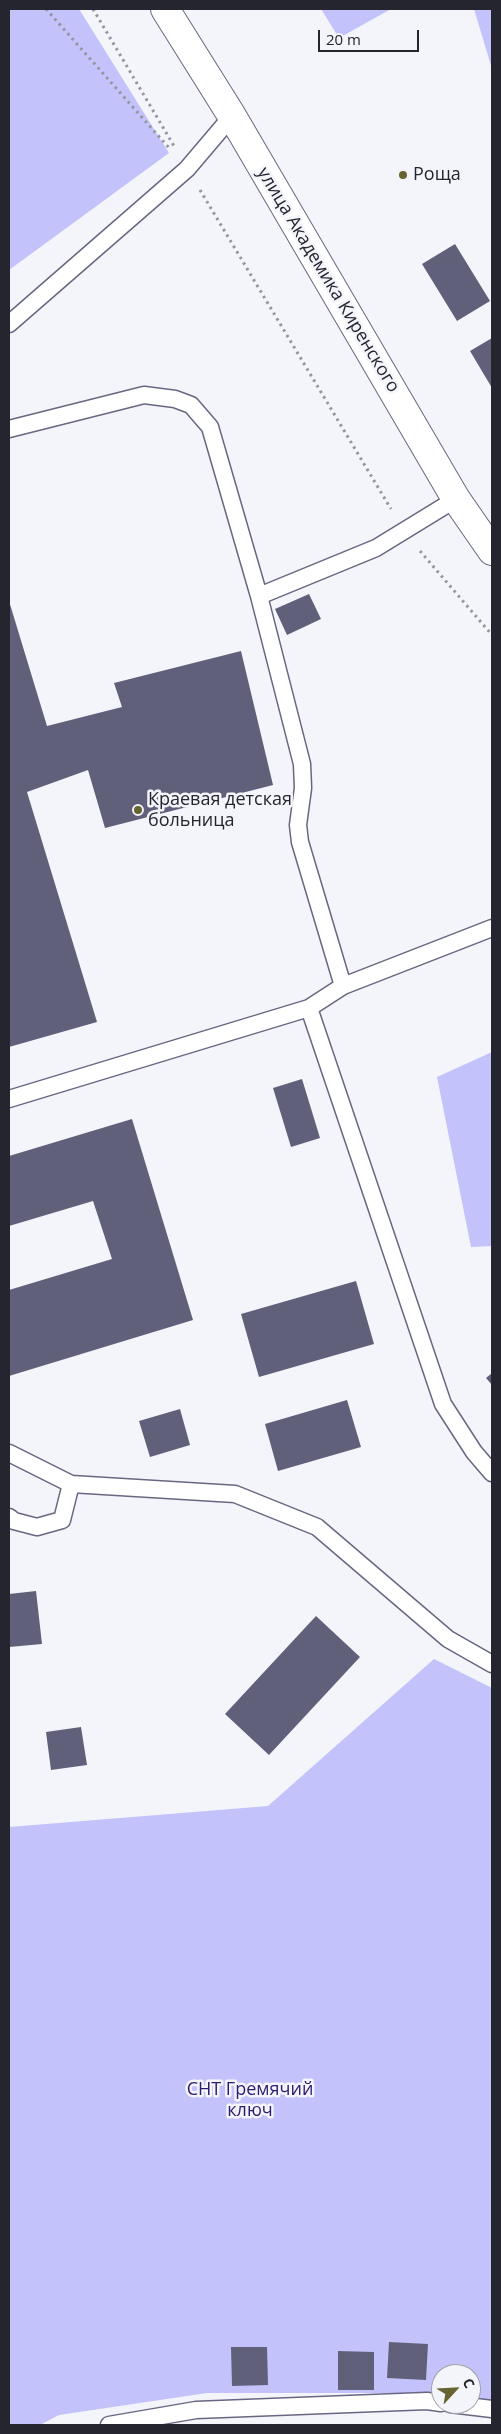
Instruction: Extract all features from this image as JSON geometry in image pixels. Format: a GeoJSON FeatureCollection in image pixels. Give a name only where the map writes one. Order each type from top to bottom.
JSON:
{"type":"FeatureCollection","features":[{"type":"Feature","properties":{"kind":"main road","name":"улица Академика Киренского"},"geometry":{"type":"LineString","coordinates":[[166,9],[232,116],[456,499],[492,551]]}},
{"type":"Feature","properties":{"kind":"lane"},"geometry":{"type":"LineString","coordinates":[[9,324],[187,169],[232,116]]}},
{"type":"Feature","properties":{"kind":"lane"},"geometry":{"type":"LineString","coordinates":[[9,429],[144,395],[175,399],[191,405],[210,427],[259,596],[302,764],[303,788],[298,825],[300,842],[343,986]]}},
{"type":"Feature","properties":{"kind":"lane"},"geometry":{"type":"LineString","coordinates":[[259,596],[376,548],[456,499]]}},
{"type":"Feature","properties":{"kind":"lane"},"geometry":{"type":"LineString","coordinates":[[9,1099],[309,1008],[343,986],[492,928]]}},
{"type":"Feature","properties":{"kind":"lane"},"geometry":{"type":"LineString","coordinates":[[309,1008],[443,1404],[474,1452],[492,1473]]}},
{"type":"Feature","properties":{"kind":"lane"},"geometry":{"type":"LineString","coordinates":[[9,1453],[71,1484],[235,1494],[317,1527],[448,1639],[492,1664]]}},
{"type":"Feature","properties":{"kind":"lane"},"geometry":{"type":"LineString","coordinates":[[9,1517],[37,1527],[62,1520],[71,1484]]}},
{"type":"Feature","properties":{"kind":"lane"},"geometry":{"type":"LineString","coordinates":[[109,2425],[196,2410],[431,2403]]}},
{"type":"Feature","properties":{"kind":"path"},"geometry":{"type":"LineString","coordinates":[[46,9],[187,169]]}},
{"type":"Feature","properties":{"kind":"path"},"geometry":{"type":"LineString","coordinates":[[93,9],[404,531],[492,635]]}},
{"type":"Feature","properties":{"kind":"green space"},"geometry":{"type":"Polygon","coordinates":[[[9,9],[79,9],[169,153],[9,270],[9,9]]]}},
{"type":"Feature","properties":{"kind":"green space"},"geometry":{"type":"Polygon","coordinates":[[[321,9],[391,9],[339,38],[321,9]]]}},
{"type":"Feature","properties":{"kind":"green space"},"geometry":{"type":"Polygon","coordinates":[[[474,9],[492,9],[492,69],[474,9]]]}},
{"type":"Feature","properties":{"kind":"green space"},"geometry":{"type":"Polygon","coordinates":[[[492,1052],[492,1246],[471,1247],[437,1077],[492,1052]]]}},
{"type":"Feature","properties":{"kind":"green space","name":"СНТ Гремячий ключ"},"geometry":{"type":"Polygon","coordinates":[[[434,1659],[492,1688],[492,2401],[481,2399],[481,2364],[431,2364],[431,2394],[207,2393],[59,2415],[40,2425],[9,2425],[9,1827],[268,1806],[434,1659]]]}},
{"type":"Feature","properties":{"kind":"building"},"geometry":{"type":"Polygon","coordinates":[[[455,244],[490,301],[457,321],[422,264],[455,244]]]}},
{"type":"Feature","properties":{"kind":"building"},"geometry":{"type":"Polygon","coordinates":[[[492,338],[492,388],[470,351],[492,338]]]}},
{"type":"Feature","properties":{"kind":"building"},"geometry":{"type":"Polygon","coordinates":[[[309,594],[321,619],[287,635],[275,609],[309,594]]]}},
{"type":"Feature","properties":{"kind":"building","name":"Краевая детская больница"},"geometry":{"type":"Polygon","coordinates":[[[9,601],[47,726],[122,707],[114,683],[241,651],[273,785],[105,828],[88,770],[27,792],[97,1022],[9,1047],[9,601]]]}},
{"type":"Feature","properties":{"kind":"building"},"geometry":{"type":"Polygon","coordinates":[[[302,1079],[320,1138],[291,1147],[273,1088],[302,1079]]]}},
{"type":"Feature","properties":{"kind":"building"},"geometry":{"type":"Polygon","coordinates":[[[132,1119],[193,1320],[9,1376],[9,1290],[112,1259],[93,1201],[9,1226],[9,1156],[132,1119]]]}},
{"type":"Feature","properties":{"kind":"building"},"geometry":{"type":"Polygon","coordinates":[[[356,1281],[374,1344],[259,1377],[241,1314],[356,1281]]]}},
{"type":"Feature","properties":{"kind":"building"},"geometry":{"type":"Polygon","coordinates":[[[492,1373],[492,1385],[486,1378],[492,1373]]]}},
{"type":"Feature","properties":{"kind":"building"},"geometry":{"type":"Polygon","coordinates":[[[347,1400],[361,1447],[278,1471],[265,1424],[347,1400]]]}},
{"type":"Feature","properties":{"kind":"building"},"geometry":{"type":"Polygon","coordinates":[[[180,1409],[190,1445],[150,1457],[139,1421],[180,1409]]]}},
{"type":"Feature","properties":{"kind":"building"},"geometry":{"type":"Polygon","coordinates":[[[36,1591],[42,1644],[9,1647],[9,1594],[36,1591]]]}},
{"type":"Feature","properties":{"kind":"building"},"geometry":{"type":"Polygon","coordinates":[[[316,1616],[360,1657],[269,1755],[225,1714],[316,1616]]]}},
{"type":"Feature","properties":{"kind":"building"},"geometry":{"type":"Polygon","coordinates":[[[81,1727],[87,1765],[51,1770],[46,1732],[81,1727]]]}},
{"type":"Feature","properties":{"kind":"building"},"geometry":{"type":"Polygon","coordinates":[[[389,2342],[428,2344],[426,2380],[387,2378],[389,2342]]]}},
{"type":"Feature","properties":{"kind":"building"},"geometry":{"type":"Polygon","coordinates":[[[231,2347],[267,2347],[268,2385],[232,2386],[231,2347]]]}},
{"type":"Feature","properties":{"kind":"building"},"geometry":{"type":"Polygon","coordinates":[[[338,2351],[374,2352],[374,2390],[338,2390],[338,2351]]]}},
{"type":"Feature","properties":{"kind":"place","name":"Роща"},"geometry":{"type":"Point","coordinates":[403,175]}},
{"type":"Feature","properties":{"kind":"place","name":"Краевая детская больница"},"geometry":{"type":"Point","coordinates":[138,810]}}]}
